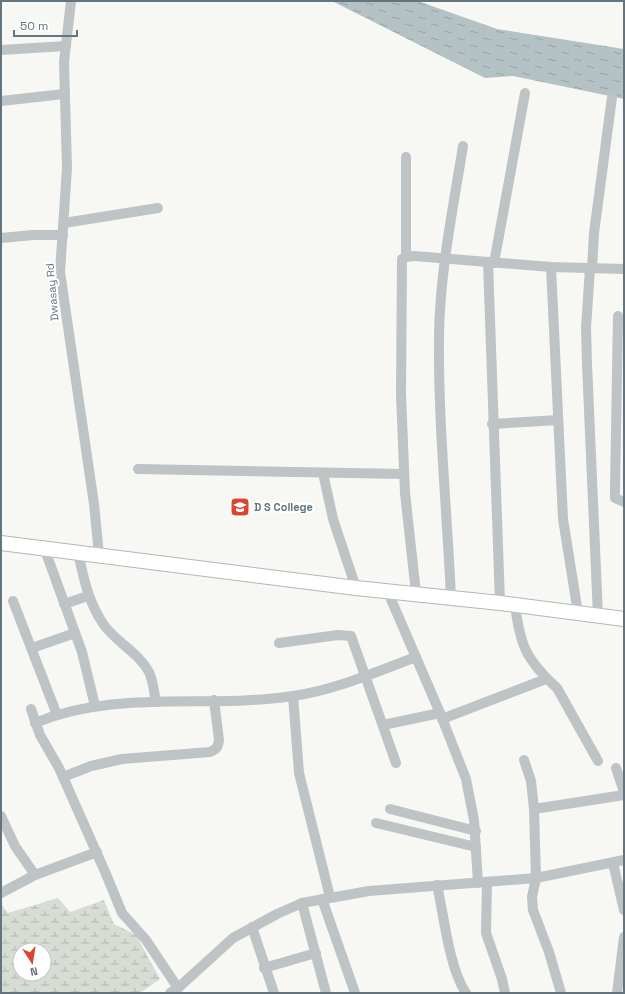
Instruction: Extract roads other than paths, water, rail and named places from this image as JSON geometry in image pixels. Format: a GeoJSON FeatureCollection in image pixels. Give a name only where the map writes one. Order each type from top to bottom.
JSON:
{"type":"FeatureCollection","features":[{"type":"Feature","properties":{"kind":"highway"},"geometry":{"type":"LineString","coordinates":[[1,543],[45,550],[99,555],[356,588],[416,593],[624,618]]}},
{"type":"Feature","properties":{"kind":"street","name":"Dwasay Rd"},"geometry":{"type":"LineString","coordinates":[[71,1],[66,46],[64,94],[66,168],[60,272],[94,504],[99,555]]}},
{"type":"Feature","properties":{"kind":"street"},"geometry":{"type":"LineString","coordinates":[[1,50],[66,46]]}},
{"type":"Feature","properties":{"kind":"street"},"geometry":{"type":"LineString","coordinates":[[500,603],[492,424],[491,262],[525,93]]}},
{"type":"Feature","properties":{"kind":"street"},"geometry":{"type":"LineString","coordinates":[[1,102],[64,94]]}},
{"type":"Feature","properties":{"kind":"street"},"geometry":{"type":"LineString","coordinates":[[598,616],[587,349],[594,233],[612,97]]}},
{"type":"Feature","properties":{"kind":"street"},"geometry":{"type":"LineString","coordinates":[[451,598],[439,334],[444,259],[463,146]]}},
{"type":"Feature","properties":{"kind":"street"},"geometry":{"type":"LineString","coordinates":[[406,157],[406,257],[401,262],[400,394],[404,474],[416,593]]}},
{"type":"Feature","properties":{"kind":"street"},"geometry":{"type":"LineString","coordinates":[[64,223],[158,208]]}},
{"type":"Feature","properties":{"kind":"street"},"geometry":{"type":"LineString","coordinates":[[1,238],[63,235]]}},
{"type":"Feature","properties":{"kind":"street"},"geometry":{"type":"LineString","coordinates":[[406,257],[550,267],[624,270]]}},
{"type":"Feature","properties":{"kind":"street"},"geometry":{"type":"LineString","coordinates":[[550,267],[563,519],[578,613]]}},
{"type":"Feature","properties":{"kind":"street"},"geometry":{"type":"LineString","coordinates":[[618,316],[615,498],[624,502]]}},
{"type":"Feature","properties":{"kind":"street"},"geometry":{"type":"LineString","coordinates":[[492,424],[558,420]]}},
{"type":"Feature","properties":{"kind":"street"},"geometry":{"type":"LineString","coordinates":[[138,469],[404,474]]}},
{"type":"Feature","properties":{"kind":"street"},"geometry":{"type":"LineString","coordinates":[[323,473],[333,519],[356,588]]}},
{"type":"Feature","properties":{"kind":"street"},"geometry":{"type":"LineString","coordinates":[[45,550],[88,670],[95,706]]}},
{"type":"Feature","properties":{"kind":"street"},"geometry":{"type":"LineString","coordinates":[[78,553],[88,596],[92,606],[105,627],[141,662],[149,672],[156,702]]}},
{"type":"Feature","properties":{"kind":"street"},"geometry":{"type":"LineString","coordinates":[[387,590],[441,716],[466,779],[476,831],[476,847],[482,883],[486,933],[502,979],[505,993]]}},
{"type":"Feature","properties":{"kind":"street"},"geometry":{"type":"LineString","coordinates":[[64,604],[88,596]]}},
{"type":"Feature","properties":{"kind":"street"},"geometry":{"type":"LineString","coordinates":[[12,601],[32,648],[57,715]]}},
{"type":"Feature","properties":{"kind":"street"},"geometry":{"type":"LineString","coordinates":[[515,605],[517,626],[522,647],[546,679],[557,688],[598,761]]}},
{"type":"Feature","properties":{"kind":"street"},"geometry":{"type":"LineString","coordinates":[[32,648],[75,633]]}},
{"type":"Feature","properties":{"kind":"street"},"geometry":{"type":"LineString","coordinates":[[279,643],[338,636],[351,636],[396,763]]}},
{"type":"Feature","properties":{"kind":"street"},"geometry":{"type":"LineString","coordinates":[[36,723],[57,715],[95,706],[156,702],[253,700],[293,696],[333,686],[416,657]]}},
{"type":"Feature","properties":{"kind":"street"},"geometry":{"type":"LineString","coordinates":[[383,725],[441,716],[546,679]]}},
{"type":"Feature","properties":{"kind":"street"},"geometry":{"type":"LineString","coordinates":[[293,696],[299,773],[326,898],[355,993]]}},
{"type":"Feature","properties":{"kind":"street"},"geometry":{"type":"LineString","coordinates":[[63,777],[91,766],[122,759],[210,752],[216,750],[219,740],[214,700]]}},
{"type":"Feature","properties":{"kind":"street"},"geometry":{"type":"LineString","coordinates":[[31,709],[41,738],[55,760],[63,777],[97,852],[124,917],[146,940],[174,990],[233,938],[277,914],[302,904],[326,898],[369,891],[536,878],[624,860]]}},
{"type":"Feature","properties":{"kind":"street"},"geometry":{"type":"LineString","coordinates":[[524,760],[531,781],[534,809],[536,878],[532,896],[533,910],[549,952],[561,993]]}},
{"type":"Feature","properties":{"kind":"street"},"geometry":{"type":"LineString","coordinates":[[534,809],[624,794],[616,768]]}},
{"type":"Feature","properties":{"kind":"street"},"geometry":{"type":"LineString","coordinates":[[390,809],[476,831]]}},
{"type":"Feature","properties":{"kind":"street"},"geometry":{"type":"LineString","coordinates":[[1,816],[15,846],[35,875]]}},
{"type":"Feature","properties":{"kind":"street"},"geometry":{"type":"LineString","coordinates":[[376,823],[476,847]]}},
{"type":"Feature","properties":{"kind":"street"},"geometry":{"type":"LineString","coordinates":[[1,893],[35,875],[97,852]]}},
{"type":"Feature","properties":{"kind":"street"},"geometry":{"type":"LineString","coordinates":[[613,863],[624,910]]}},
{"type":"Feature","properties":{"kind":"street"},"geometry":{"type":"LineString","coordinates":[[437,885],[452,958],[459,982],[466,993]]}},
{"type":"Feature","properties":{"kind":"street"},"geometry":{"type":"LineString","coordinates":[[302,904],[326,993]]}},
{"type":"Feature","properties":{"kind":"street"},"geometry":{"type":"LineString","coordinates":[[252,927],[264,968],[274,993]]}},
{"type":"Feature","properties":{"kind":"street"},"geometry":{"type":"LineString","coordinates":[[617,993],[624,938]]}},
{"type":"Feature","properties":{"kind":"street"},"geometry":{"type":"LineString","coordinates":[[264,968],[316,953]]}},
{"type":"Feature","properties":{"kind":"water"},"geometry":{"type":"Polygon","coordinates":[[[332,1],[418,1],[497,29],[624,49],[624,99],[513,76],[485,78],[332,1]]]}},
{"type":"Feature","properties":{"kind":"place","name":"D S College"},"geometry":{"type":"Point","coordinates":[240,507]}}]}
